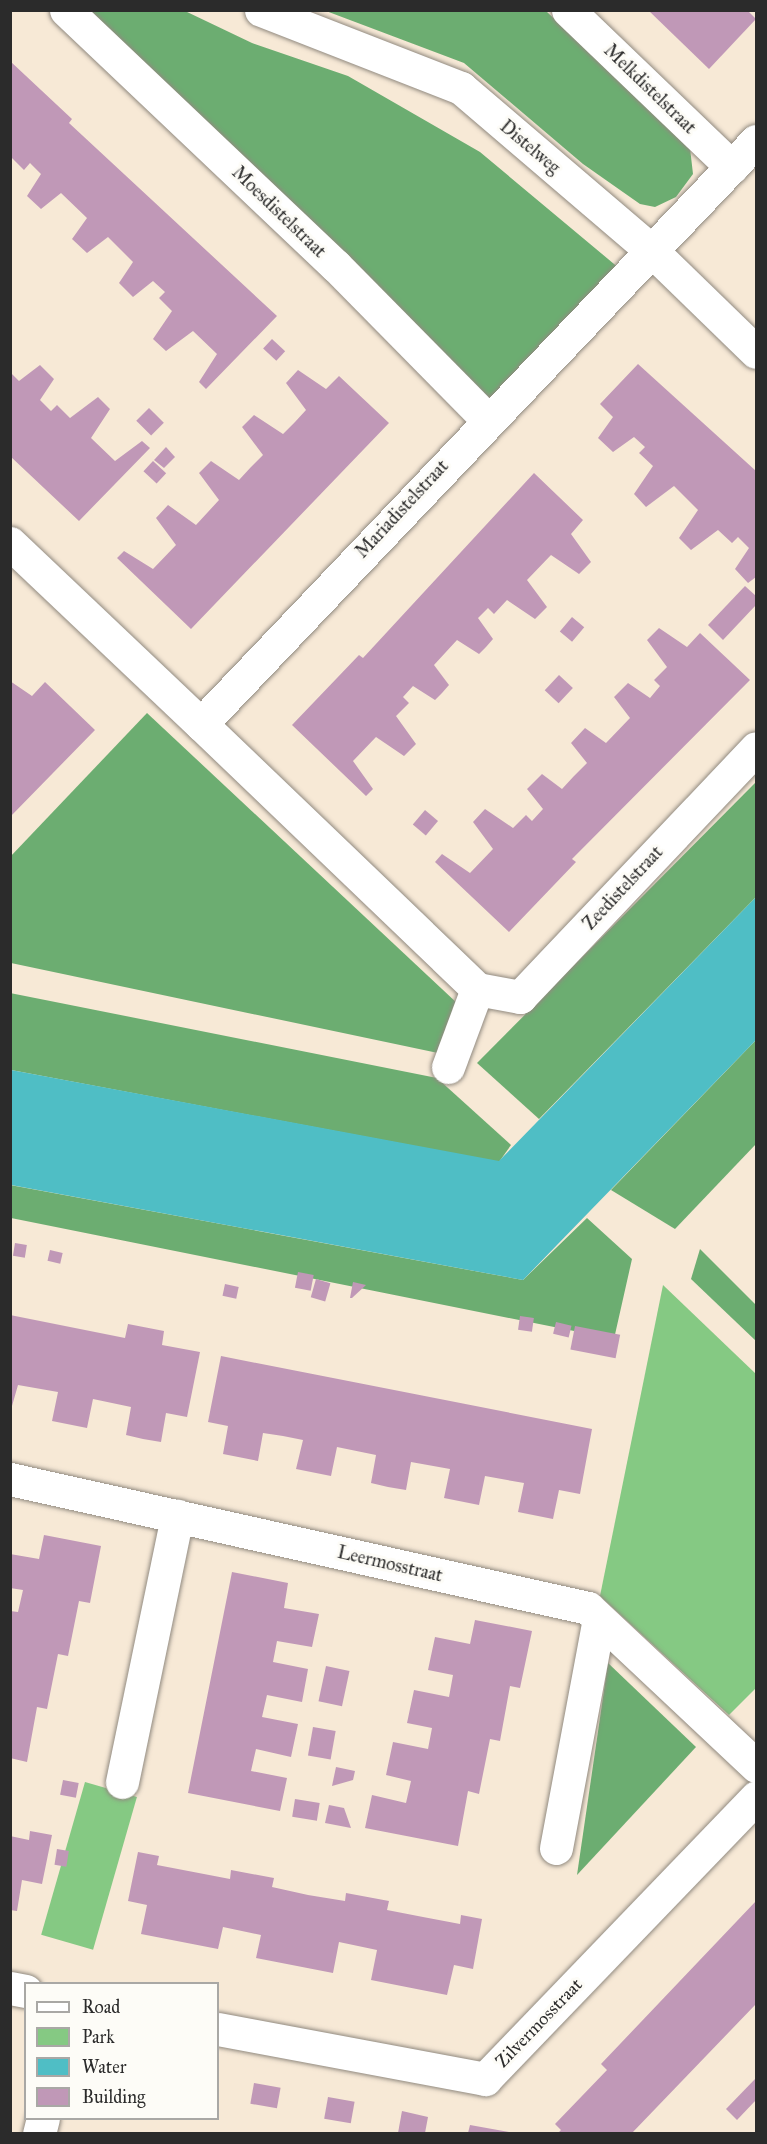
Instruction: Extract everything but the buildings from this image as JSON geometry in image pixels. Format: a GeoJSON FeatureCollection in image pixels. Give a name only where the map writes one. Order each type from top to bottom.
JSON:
{"type":"FeatureCollection","features":[{"type":"Feature","properties":{"kind":"street","name":"Moesdistelstraat"},"geometry":{"type":"LineString","coordinates":[[66,10],[336,266],[487,419]]}},
{"type":"Feature","properties":{"kind":"street","name":"Distelweg"},"geometry":{"type":"LineString","coordinates":[[261,10],[460,87],[651,250],[756,352]]}},
{"type":"Feature","properties":{"kind":"street","name":"Melkdistelstraat"},"geometry":{"type":"LineString","coordinates":[[568,10],[732,167]]}},
{"type":"Feature","properties":{"kind":"street","name":"Mariadistelstraat"},"geometry":{"type":"LineString","coordinates":[[201,724],[487,419],[756,141]]}},
{"type":"Feature","properties":{"kind":"street"},"geometry":{"type":"LineString","coordinates":[[10,543],[477,989],[448,1067]]}},
{"type":"Feature","properties":{"kind":"street","name":"Zeedistelstraat"},"geometry":{"type":"LineString","coordinates":[[477,989],[520,997],[756,748]]}},
{"type":"Feature","properties":{"kind":"street","name":"Leermosstraat"},"geometry":{"type":"LineString","coordinates":[[10,1479],[588,1608],[756,1766]]}},
{"type":"Feature","properties":{"kind":"street"},"geometry":{"type":"LineString","coordinates":[[122,1782],[177,1516]]}},
{"type":"Feature","properties":{"kind":"street"},"geometry":{"type":"LineString","coordinates":[[556,1848],[599,1619]]}},
{"type":"Feature","properties":{"kind":"street","name":"Zilvermosstraat"},"geometry":{"type":"LineString","coordinates":[[219,2029],[485,2079],[756,1797]]}},
{"type":"Feature","properties":{"kind":"green space"},"geometry":{"type":"Polygon","coordinates":[[[79,11],[185,11],[252,43],[348,76],[480,152],[620,269],[491,401],[79,11]]]}},
{"type":"Feature","properties":{"kind":"green space"},"geometry":{"type":"Polygon","coordinates":[[[326,11],[546,11],[690,148],[693,174],[676,197],[655,207],[640,204],[583,164],[464,63],[326,11]]]}},
{"type":"Feature","properties":{"kind":"green space"},"geometry":{"type":"Polygon","coordinates":[[[147,713],[458,1004],[438,1053],[11,963],[10,857],[147,713]]]}},
{"type":"Feature","properties":{"kind":"green space"},"geometry":{"type":"Polygon","coordinates":[[[756,782],[756,897],[539,1119],[477,1063],[756,782]]]}},
{"type":"Feature","properties":{"kind":"green space"},"geometry":{"type":"Polygon","coordinates":[[[10,993],[437,1078],[511,1145],[499,1162],[11,1070],[10,993]]]}},
{"type":"Feature","properties":{"kind":"green space"},"geometry":{"type":"Polygon","coordinates":[[[756,1040],[756,1144],[675,1229],[611,1190],[756,1040]]]}},
{"type":"Feature","properties":{"kind":"green space"},"geometry":{"type":"Polygon","coordinates":[[[10,1185],[523,1280],[587,1218],[632,1259],[614,1339],[11,1218],[10,1185]]]}},
{"type":"Feature","properties":{"kind":"green space"},"geometry":{"type":"Polygon","coordinates":[[[700,1249],[756,1305],[756,1341],[691,1279],[700,1249]]]}},
{"type":"Feature","properties":{"kind":"green space"},"geometry":{"type":"Polygon","coordinates":[[[663,1285],[756,1374],[756,1688],[729,1715],[600,1596],[663,1285]]]}},
{"type":"Feature","properties":{"kind":"green space"},"geometry":{"type":"Polygon","coordinates":[[[608,1663],[696,1747],[577,1875],[608,1663]]]}},
{"type":"Feature","properties":{"kind":"green space"},"geometry":{"type":"Polygon","coordinates":[[[85,1782],[137,1797],[93,1950],[41,1935],[85,1782]]]}},
{"type":"Feature","properties":{"kind":"water"},"geometry":{"type":"Polygon","coordinates":[[[756,897],[756,1040],[523,1280],[11,1185],[11,1070],[499,1161],[756,897]]]}}]}
